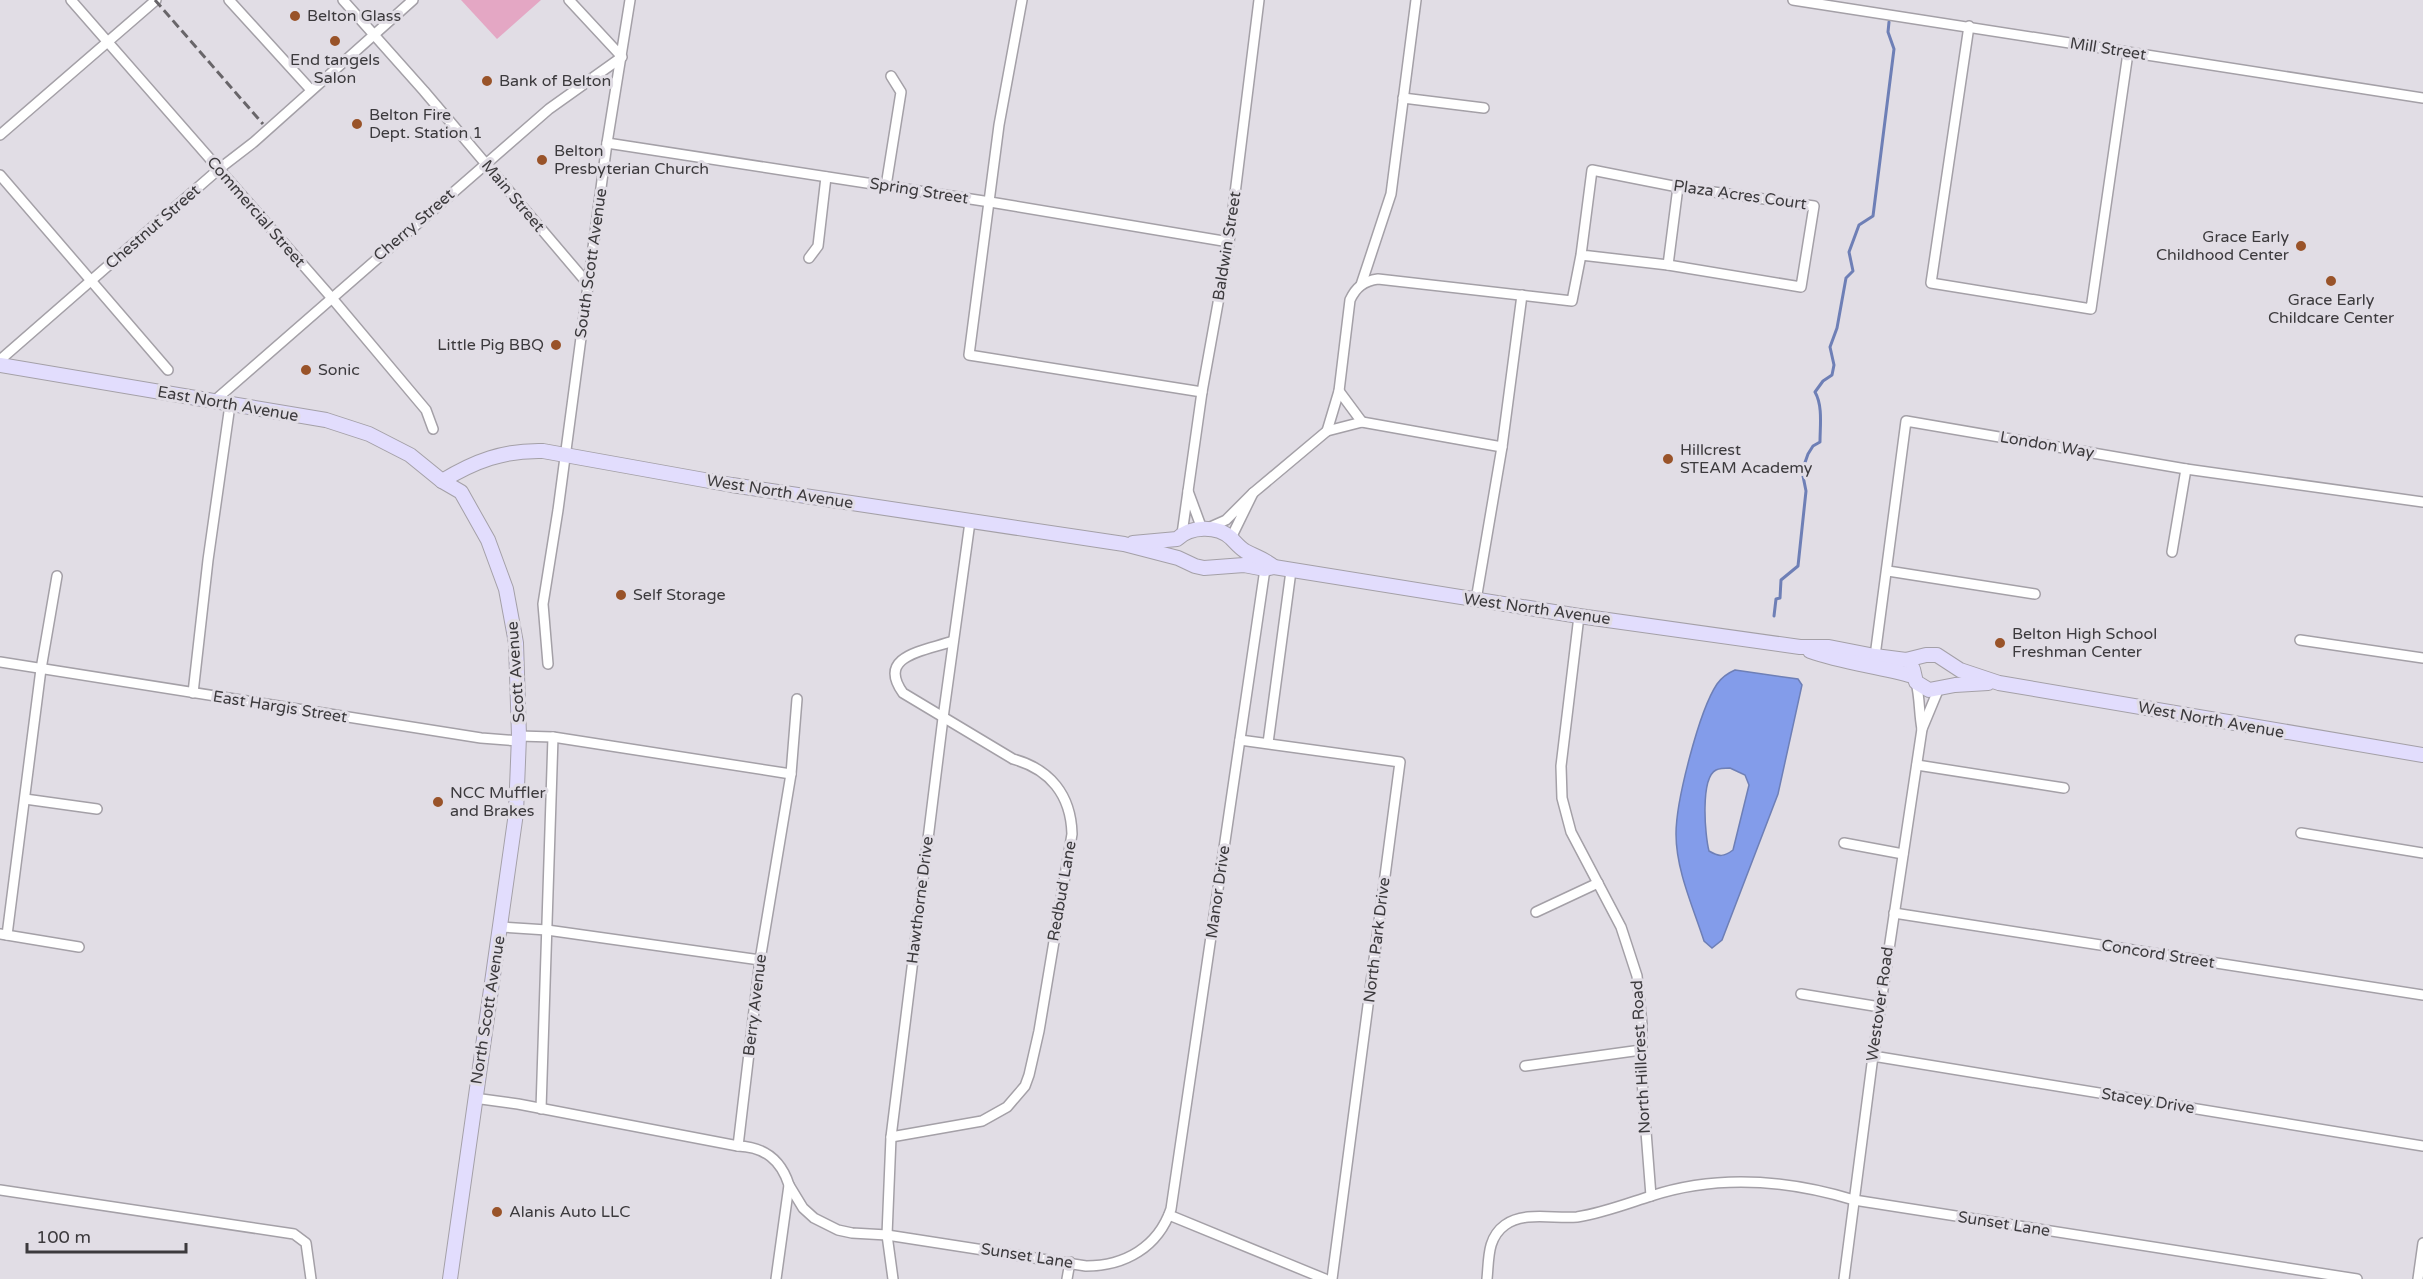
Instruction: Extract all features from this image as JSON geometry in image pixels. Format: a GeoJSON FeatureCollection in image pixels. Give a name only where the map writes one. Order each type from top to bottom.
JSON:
{"type":"FeatureCollection","features":[{"type":"Feature","properties":{"kind":"main road","name":"East North Avenue"},"geometry":{"type":"LineString","coordinates":[[0,365],[326,420],[369,434],[410,455],[442,481]]}},
{"type":"Feature","properties":{"kind":"main road","name":"West North Avenue"},"geometry":{"type":"LineString","coordinates":[[442,481],[467,465],[493,455],[543,451],[732,485],[1124,544],[1178,558],[1204,568],[1214,569],[1229,565],[1270,568],[1579,616],[1800,647],[1829,647],[1906,660],[1937,655],[1968,673],[1999,682],[2423,755]]}},
{"type":"Feature","properties":{"kind":"main road","name":"Scott Avenue"},"geometry":{"type":"LineString","coordinates":[[442,481],[461,492],[471,507],[488,540],[506,589],[516,643],[519,739]]}},
{"type":"Feature","properties":{"kind":"main road","name":"West North Avenue"},"geometry":{"type":"LineString","coordinates":[[1124,544],[1180,536],[1204,529],[1232,540],[1246,551],[1267,560],[1270,568]]}},
{"type":"Feature","properties":{"kind":"main road"},"geometry":{"type":"LineString","coordinates":[[1178,558],[1175,551],[1180,536]]}},
{"type":"Feature","properties":{"kind":"main road"},"geometry":{"type":"LineString","coordinates":[[1229,565],[1236,554],[1232,540]]}},
{"type":"Feature","properties":{"kind":"main road","name":"West North Avenue"},"geometry":{"type":"LineString","coordinates":[[1800,647],[1828,657],[1875,665],[1915,679],[1929,690],[1999,682]]}},
{"type":"Feature","properties":{"kind":"main road"},"geometry":{"type":"LineString","coordinates":[[1915,679],[1914,665],[1921,657]]}},
{"type":"Feature","properties":{"kind":"main road"},"geometry":{"type":"LineString","coordinates":[[1939,688],[1947,680],[1949,674],[1946,662]]}},
{"type":"Feature","properties":{"kind":"main road","name":"North Scott Avenue"},"geometry":{"type":"LineString","coordinates":[[450,1279],[516,813],[519,739]]}},
{"type":"Feature","properties":{"kind":"street","name":"Commercial Street"},"geometry":{"type":"LineString","coordinates":[[71,0],[331,297],[426,410],[433,429]]}},
{"type":"Feature","properties":{"kind":"street"},"geometry":{"type":"LineString","coordinates":[[0,135],[156,0]]}},
{"type":"Feature","properties":{"kind":"street"},"geometry":{"type":"LineString","coordinates":[[229,0],[311,90]]}},
{"type":"Feature","properties":{"kind":"street","name":"Main Street"},"geometry":{"type":"LineString","coordinates":[[344,0],[588,284]]}},
{"type":"Feature","properties":{"kind":"street","name":"Chestnut Street"},"geometry":{"type":"LineString","coordinates":[[0,360],[219,169],[254,142],[413,0]]}},
{"type":"Feature","properties":{"kind":"street"},"geometry":{"type":"LineString","coordinates":[[570,0],[622,57]]}},
{"type":"Feature","properties":{"kind":"street","name":"South Scott Avenue"},"geometry":{"type":"LineString","coordinates":[[566,456],[607,143],[630,0]]}},
{"type":"Feature","properties":{"kind":"street"},"geometry":{"type":"LineString","coordinates":[[1022,0],[999,125],[969,355],[1202,392]]}},
{"type":"Feature","properties":{"kind":"street","name":"Baldwin Street"},"geometry":{"type":"LineString","coordinates":[[1180,536],[1202,392],[1229,242],[1259,0]]}},
{"type":"Feature","properties":{"kind":"street"},"geometry":{"type":"LineString","coordinates":[[1326,431],[1339,391],[1350,300],[1361,285],[1391,194],[1416,0]]}},
{"type":"Feature","properties":{"kind":"street","name":"Mill Street"},"geometry":{"type":"LineString","coordinates":[[1793,0],[2423,98]]}},
{"type":"Feature","properties":{"kind":"street"},"geometry":{"type":"LineString","coordinates":[[1969,26],[1931,283],[2091,309],[2128,53]]}},
{"type":"Feature","properties":{"kind":"street","name":"Cherry Street"},"geometry":{"type":"LineString","coordinates":[[213,402],[549,109],[622,57]]}},
{"type":"Feature","properties":{"kind":"street"},"geometry":{"type":"LineString","coordinates":[[886,186],[901,92],[891,76]]}},
{"type":"Feature","properties":{"kind":"street"},"geometry":{"type":"LineString","coordinates":[[1403,98],[1484,108]]}},
{"type":"Feature","properties":{"kind":"street","name":"Spring Street"},"geometry":{"type":"LineString","coordinates":[[607,143],[990,202],[1229,242]]}},
{"type":"Feature","properties":{"kind":"street","name":"Plaza Acres Court"},"geometry":{"type":"LineString","coordinates":[[1522,295],[1572,301],[1581,255],[1592,170],[1678,187],[1814,206],[1801,287],[1581,255]]}},
{"type":"Feature","properties":{"kind":"street"},"geometry":{"type":"LineString","coordinates":[[0,176],[168,370]]}},
{"type":"Feature","properties":{"kind":"street"},"geometry":{"type":"LineString","coordinates":[[809,258],[818,246],[826,177]]}},
{"type":"Feature","properties":{"kind":"street"},"geometry":{"type":"LineString","coordinates":[[1668,266],[1678,187]]}},
{"type":"Feature","properties":{"kind":"street"},"geometry":{"type":"LineString","coordinates":[[1361,285],[1378,279],[1522,295],[1502,447],[1476,600]]}},
{"type":"Feature","properties":{"kind":"street"},"geometry":{"type":"LineString","coordinates":[[1339,391],[1362,422]]}},
{"type":"Feature","properties":{"kind":"street"},"geometry":{"type":"LineString","coordinates":[[193,693],[208,560],[230,405]]}},
{"type":"Feature","properties":{"kind":"street","name":"London Way"},"geometry":{"type":"LineString","coordinates":[[1875,656],[1906,421],[2186,469],[2423,502]]}},
{"type":"Feature","properties":{"kind":"street"},"geometry":{"type":"LineString","coordinates":[[1204,529],[1226,520],[1253,493],[1326,431],[1362,422],[1502,447]]}},
{"type":"Feature","properties":{"kind":"street"},"geometry":{"type":"LineString","coordinates":[[548,664],[543,604],[566,456]]}},
{"type":"Feature","properties":{"kind":"street"},"geometry":{"type":"LineString","coordinates":[[2172,552],[2186,469]]}},
{"type":"Feature","properties":{"kind":"street","name":"Baldwin Street"},"geometry":{"type":"LineString","coordinates":[[1188,490],[1204,529]]}},
{"type":"Feature","properties":{"kind":"street"},"geometry":{"type":"LineString","coordinates":[[1232,540],[1253,493]]}},
{"type":"Feature","properties":{"kind":"street","name":"Hawthorne Drive"},"geometry":{"type":"LineString","coordinates":[[894,1279],[887,1235],[891,1137],[943,717],[970,522]]}},
{"type":"Feature","properties":{"kind":"street","name":"Manor Drive"},"geometry":{"type":"LineString","coordinates":[[1169,1215],[1240,740],[1270,568]]}},
{"type":"Feature","properties":{"kind":"street"},"geometry":{"type":"LineString","coordinates":[[1268,744],[1291,571]]}},
{"type":"Feature","properties":{"kind":"street"},"geometry":{"type":"LineString","coordinates":[[1888,571],[2035,594]]}},
{"type":"Feature","properties":{"kind":"street"},"geometry":{"type":"LineString","coordinates":[[57,576],[41,669],[25,799],[3,935],[79,947]]}},
{"type":"Feature","properties":{"kind":"street","name":"North Hillcrest Road"},"geometry":{"type":"LineString","coordinates":[[1579,616],[1562,766],[1562,798],[1571,832],[1621,927],[1637,976],[1642,1024],[1641,1050],[1651,1196]]}},
{"type":"Feature","properties":{"kind":"street"},"geometry":{"type":"LineString","coordinates":[[2300,640],[2423,658]]}},
{"type":"Feature","properties":{"kind":"street","name":"Redbud Lane"},"geometry":{"type":"LineString","coordinates":[[891,1137],[982,1120],[1007,1107],[1025,1086],[1039,1031],[1072,834],[1071,820],[1064,796],[1048,775],[1013,759],[903,693],[895,682],[894,671],[901,659],[953,641]]}},
{"type":"Feature","properties":{"kind":"street","name":"East Hargis Street"},"geometry":{"type":"LineString","coordinates":[[0,662],[493,740],[553,737],[791,774]]}},
{"type":"Feature","properties":{"kind":"street","name":"Westover Road"},"geometry":{"type":"LineString","coordinates":[[1844,1279],[1873,1056],[1922,729],[1920,697],[1915,679]]}},
{"type":"Feature","properties":{"kind":"street","name":"Westover Road"},"geometry":{"type":"LineString","coordinates":[[1922,729],[1939,688]]}},
{"type":"Feature","properties":{"kind":"street","name":"Berry Avenue"},"geometry":{"type":"LineString","coordinates":[[738,1146],[760,960],[791,774],[797,699]]}},
{"type":"Feature","properties":{"kind":"street"},"geometry":{"type":"LineString","coordinates":[[541,1109],[553,737]]}},
{"type":"Feature","properties":{"kind":"street","name":"North Park Drive"},"geometry":{"type":"LineString","coordinates":[[1240,740],[1400,762],[1332,1279]]}},
{"type":"Feature","properties":{"kind":"street"},"geometry":{"type":"LineString","coordinates":[[1917,765],[2064,788]]}},
{"type":"Feature","properties":{"kind":"street"},"geometry":{"type":"LineString","coordinates":[[25,799],[97,809]]}},
{"type":"Feature","properties":{"kind":"street"},"geometry":{"type":"LineString","coordinates":[[2301,833],[2423,853]]}},
{"type":"Feature","properties":{"kind":"street"},"geometry":{"type":"LineString","coordinates":[[1844,843],[1903,854]]}},
{"type":"Feature","properties":{"kind":"street"},"geometry":{"type":"LineString","coordinates":[[1536,912],[1598,883]]}},
{"type":"Feature","properties":{"kind":"street","name":"Concord Street"},"geometry":{"type":"LineString","coordinates":[[1894,914],[2423,995]]}},
{"type":"Feature","properties":{"kind":"street"},"geometry":{"type":"LineString","coordinates":[[501,927],[547,930],[760,960]]}},
{"type":"Feature","properties":{"kind":"street"},"geometry":{"type":"LineString","coordinates":[[1801,994],[1880,1007]]}},
{"type":"Feature","properties":{"kind":"street"},"geometry":{"type":"LineString","coordinates":[[1525,1066],[1641,1050]]}},
{"type":"Feature","properties":{"kind":"street","name":"Stacey Drive"},"geometry":{"type":"LineString","coordinates":[[1873,1056],[2423,1146]]}},
{"type":"Feature","properties":{"kind":"street"},"geometry":{"type":"LineString","coordinates":[[474,1098],[760,1149],[770,1155],[784,1171],[789,1185],[776,1279]]}},
{"type":"Feature","properties":{"kind":"street","name":"Sunset Lane"},"geometry":{"type":"LineString","coordinates":[[1651,1196],[1688,1187],[1746,1182],[1798,1186],[1854,1200],[2357,1279]]}},
{"type":"Feature","properties":{"kind":"street","name":"Sunset Lane"},"geometry":{"type":"LineString","coordinates":[[789,1185],[803,1208],[826,1225],[852,1233],[887,1235],[1100,1266],[1128,1258],[1149,1244],[1159,1234],[1169,1215]]}},
{"type":"Feature","properties":{"kind":"street"},"geometry":{"type":"LineString","coordinates":[[0,1190],[294,1234],[306,1243],[311,1279]]}},
{"type":"Feature","properties":{"kind":"street"},"geometry":{"type":"LineString","coordinates":[[1487,1279],[1489,1249],[1493,1239],[1507,1224],[1526,1217],[1576,1217],[1605,1212],[1651,1196]]}},
{"type":"Feature","properties":{"kind":"street"},"geometry":{"type":"LineString","coordinates":[[1169,1215],[1325,1279]]}},
{"type":"Feature","properties":{"kind":"street"},"geometry":{"type":"LineString","coordinates":[[2418,1279],[2423,1243]]}},
{"type":"Feature","properties":{"kind":"street"},"geometry":{"type":"LineString","coordinates":[[1067,1279],[1070,1262]]}},
{"type":"Feature","properties":{"kind":"shaded area"},"geometry":{"type":"Polygon","coordinates":[[[461,0],[541,0],[497,39],[461,0]]]}},
{"type":"Feature","properties":{"kind":"water"},"geometry":{"type":"Polygon","coordinates":[[[1735,670],[1798,679],[1802,685],[1778,794],[1722,940],[1712,948],[1704,941],[1682,875],[1677,848],[1677,819],[1690,757],[1703,714],[1717,684],[1723,677],[1735,670]],[[1730,768],[1716,770],[1711,775],[1706,795],[1706,833],[1709,851],[1716,854],[1724,855],[1733,850],[1749,785],[1745,775],[1730,768]]]}},
{"type":"Feature","properties":{"kind":"waterway"},"geometry":{"type":"LineString","coordinates":[[1774,616],[1776,599],[1780,598],[1781,580],[1798,566],[1806,491],[1802,471],[1808,454],[1813,446],[1820,442],[1820,410],[1815,392],[1823,381],[1832,375],[1834,365],[1830,347],[1837,328],[1846,278],[1853,271],[1849,252],[1859,225],[1873,216],[1894,49],[1888,32],[1889,22]]}},
{"type":"Feature","properties":{"kind":"railway"},"geometry":{"type":"LineString","coordinates":[[155,0],[263,124]]}},
{"type":"Feature","properties":{"kind":"place","name":"Belton Glass"},"geometry":{"type":"Point","coordinates":[295,16]}},
{"type":"Feature","properties":{"kind":"place","name":"End tangels Salon"},"geometry":{"type":"Point","coordinates":[335,41]}},
{"type":"Feature","properties":{"kind":"place","name":"Bank of Belton"},"geometry":{"type":"Point","coordinates":[487,81]}},
{"type":"Feature","properties":{"kind":"place","name":"Belton Fire Dept. Station 1"},"geometry":{"type":"Point","coordinates":[357,124]}},
{"type":"Feature","properties":{"kind":"place","name":"Belton Presbyterian Church"},"geometry":{"type":"Point","coordinates":[542,160]}},
{"type":"Feature","properties":{"kind":"place","name":"Grace Early Childhood Center"},"geometry":{"type":"Point","coordinates":[2301,246]}},
{"type":"Feature","properties":{"kind":"place","name":"Grace Early Childcare Center"},"geometry":{"type":"Point","coordinates":[2331,281]}},
{"type":"Feature","properties":{"kind":"place","name":"Little Pig BBQ"},"geometry":{"type":"Point","coordinates":[556,345]}},
{"type":"Feature","properties":{"kind":"place","name":"Sonic"},"geometry":{"type":"Point","coordinates":[306,370]}},
{"type":"Feature","properties":{"kind":"place","name":"Hillcrest STEAM Academy"},"geometry":{"type":"Point","coordinates":[1668,459]}},
{"type":"Feature","properties":{"kind":"place","name":"Self Storage"},"geometry":{"type":"Point","coordinates":[621,595]}},
{"type":"Feature","properties":{"kind":"place","name":"Belton High School Freshman Center"},"geometry":{"type":"Point","coordinates":[2000,643]}},
{"type":"Feature","properties":{"kind":"place","name":"NCC Muffler and Brakes"},"geometry":{"type":"Point","coordinates":[438,802]}},
{"type":"Feature","properties":{"kind":"place","name":"Alanis Auto LLC"},"geometry":{"type":"Point","coordinates":[497,1212]}}]}
